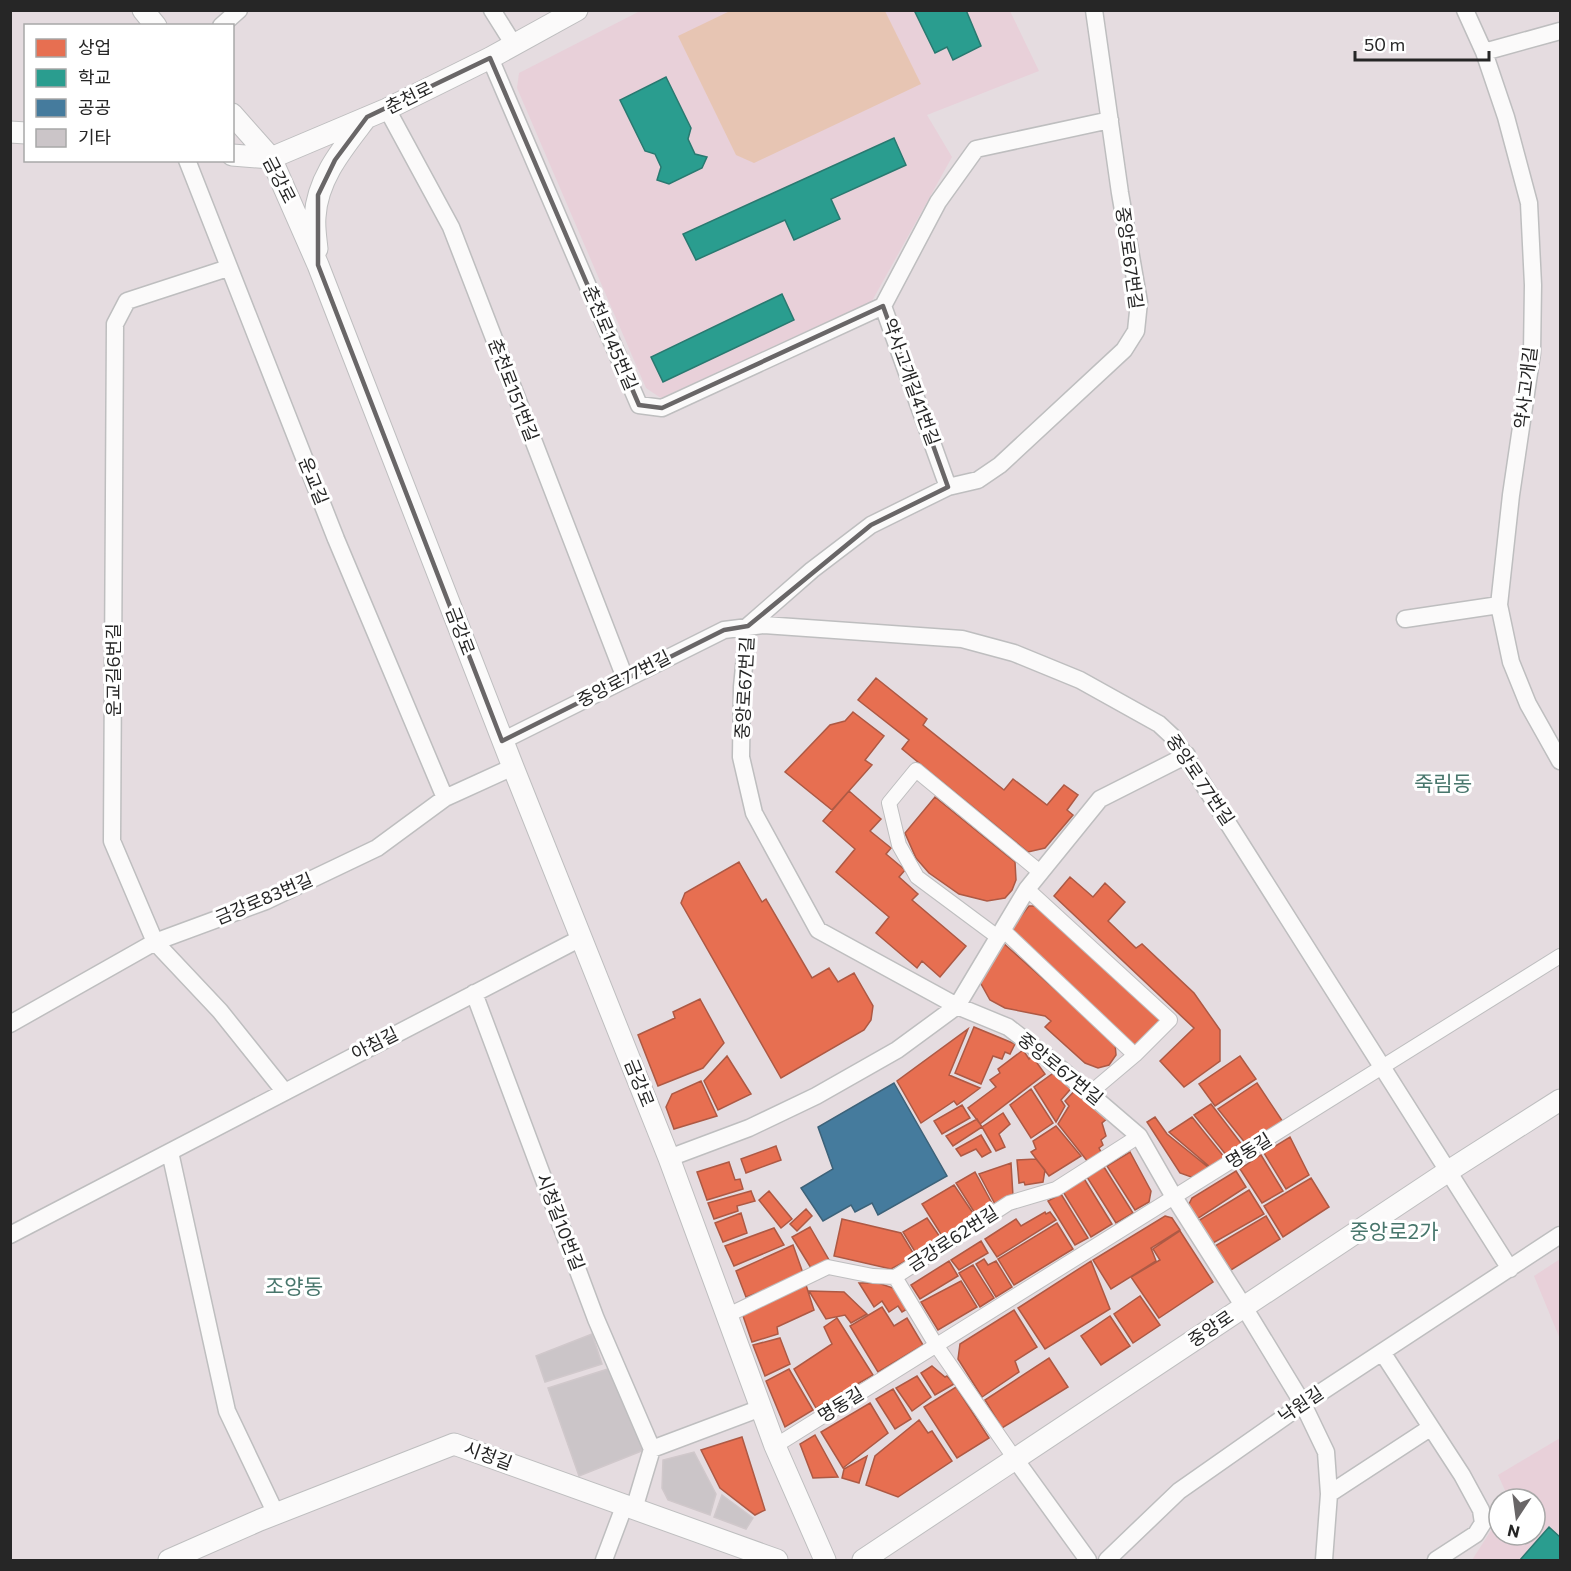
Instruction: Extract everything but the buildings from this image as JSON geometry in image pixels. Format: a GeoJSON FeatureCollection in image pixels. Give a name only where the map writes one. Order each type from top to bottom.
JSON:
{"type":"FeatureCollection","features":[{"type":"Feature","properties":{"kind":"street"},"geometry":{"type":"LineString","coordinates":[[143,10],[154,24]]}},
{"type":"Feature","properties":{"kind":"street"},"geometry":{"type":"LineString","coordinates":[[223,24],[239,10]]}},
{"type":"Feature","properties":{"kind":"street"},"geometry":{"type":"LineString","coordinates":[[492,10],[514,45]]}},
{"type":"Feature","properties":{"kind":"street","name":"춘천로"},"geometry":{"type":"LineString","coordinates":[[234,155],[271,158],[387,109],[490,58],[577,10]]}},
{"type":"Feature","properties":{"kind":"street","name":"중앙로67번길"},"geometry":{"type":"LineString","coordinates":[[1094,10],[1139,302],[1136,331],[1124,350],[1000,465],[978,480],[948,487],[871,525],[812,570],[748,626],[742,687],[741,757],[754,813],[818,930],[957,1006],[1008,1027],[1139,1136],[1174,1197],[1303,1404],[1326,1452],[1329,1494],[1324,1560]]}},
{"type":"Feature","properties":{"kind":"street","name":"약사고개길"},"geometry":{"type":"LineString","coordinates":[[1465,10],[1484,52],[1506,117],[1529,203],[1533,285],[1532,353],[1511,495],[1499,605],[1511,662],[1528,704],[1560,761]]}},
{"type":"Feature","properties":{"kind":"street"},"geometry":{"type":"LineString","coordinates":[[1484,52],[1560,31]]}},
{"type":"Feature","properties":{"kind":"street","name":"춘천로145번길"},"geometry":{"type":"LineString","coordinates":[[490,58],[639,405],[662,408],[883,306]]}},
{"type":"Feature","properties":{"kind":"street","name":"춘천로151번길"},"geometry":{"type":"LineString","coordinates":[[387,109],[451,227],[625,678]]}},
{"type":"Feature","properties":{"kind":"street","name":"금강로"},"geometry":{"type":"LineString","coordinates":[[234,116],[271,158],[318,265],[502,741],[669,1158],[775,1446],[825,1560]]}},
{"type":"Feature","properties":{"kind":"street"},"geometry":{"type":"LineString","coordinates":[[318,265],[315,218],[318,195],[335,160],[367,117]]}},
{"type":"Feature","properties":{"kind":"street","name":"약사고개길41번길"},"geometry":{"type":"LineString","coordinates":[[948,487],[883,306],[938,202],[976,149],[1110,120]]}},
{"type":"Feature","properties":{"kind":"street","name":"운교길"},"geometry":{"type":"LineString","coordinates":[[188,162],[336,539],[445,798]]}},
{"type":"Feature","properties":{"kind":"street","name":"운교길6번길"},"geometry":{"type":"LineString","coordinates":[[228,268],[127,301],[115,324],[112,841],[155,942],[220,1011],[284,1091]]}},
{"type":"Feature","properties":{"kind":"street"},"geometry":{"type":"LineString","coordinates":[[1405,619],[1499,605]]}},
{"type":"Feature","properties":{"kind":"street","name":"중앙로 77번길"},"geometry":{"type":"LineString","coordinates":[[748,626],[764,625],[962,639],[1014,653],[1080,680],[1159,724],[1187,755],[1447,1172]]}},
{"type":"Feature","properties":{"kind":"street","name":"중앙로77번길"},"geometry":{"type":"LineString","coordinates":[[502,741],[724,630],[748,626]]}},
{"type":"Feature","properties":{"kind":"street"},"geometry":{"type":"LineString","coordinates":[[669,1158],[748,1128],[816,1096],[897,1050],[957,1006],[1027,889],[1100,799],[1187,755]]}},
{"type":"Feature","properties":{"kind":"street","name":"금강로83번길"},"geometry":{"type":"LineString","coordinates":[[10,1024],[155,942],[266,901],[377,848],[445,798],[513,767]]}},
{"type":"Feature","properties":{"kind":"street"},"geometry":{"type":"LineString","coordinates":[[1040,872],[916,770],[889,803],[898,845],[917,877],[1001,934],[1135,1055]]}},
{"type":"Feature","properties":{"kind":"street"},"geometry":{"type":"LineString","coordinates":[[1027,889],[1170,1020],[1135,1055],[1090,1093]]}},
{"type":"Feature","properties":{"kind":"street","name":"아침길"},"geometry":{"type":"LineString","coordinates":[[10,1235],[581,938]]}},
{"type":"Feature","properties":{"kind":"street","name":"명동길"},"geometry":{"type":"LineString","coordinates":[[775,1446],[1560,956]]}},
{"type":"Feature","properties":{"kind":"street","name":"시청길10번길"},"geometry":{"type":"LineString","coordinates":[[474,993],[596,1319],[652,1449]]}},
{"type":"Feature","properties":{"kind":"street","name":"중앙로"},"geometry":{"type":"LineString","coordinates":[[863,1560],[1447,1172],[1560,1100]]}},
{"type":"Feature","properties":{"kind":"street","name":"금강로62번길"},"geometry":{"type":"LineString","coordinates":[[726,1316],[828,1267],[873,1276],[895,1277],[1009,1203],[1056,1189],[1139,1136]]}},
{"type":"Feature","properties":{"kind":"street"},"geometry":{"type":"LineString","coordinates":[[170,1152],[227,1411],[276,1514]]}},
{"type":"Feature","properties":{"kind":"street"},"geometry":{"type":"LineString","coordinates":[[1447,1172],[1510,1269]]}},
{"type":"Feature","properties":{"kind":"street","name":"낙원길"},"geometry":{"type":"LineString","coordinates":[[1107,1560],[1179,1491],[1303,1404],[1560,1235]]}},
{"type":"Feature","properties":{"kind":"street"},"geometry":{"type":"LineString","coordinates":[[895,1277],[936,1345],[1088,1560]]}},
{"type":"Feature","properties":{"kind":"street"},"geometry":{"type":"LineString","coordinates":[[1382,1352],[1462,1475],[1480,1510],[1482,1523],[1476,1534],[1436,1560]]}},
{"type":"Feature","properties":{"kind":"street"},"geometry":{"type":"LineString","coordinates":[[604,1560],[629,1507],[652,1449],[761,1408]]}},
{"type":"Feature","properties":{"kind":"street"},"geometry":{"type":"LineString","coordinates":[[1329,1494],[1430,1428]]}},
{"type":"Feature","properties":{"kind":"street","name":"시청길"},"geometry":{"type":"LineString","coordinates":[[169,1560],[276,1514],[454,1444],[777,1560]]}},
{"type":"Feature","properties":{"kind":"highlighted area"},"geometry":{"type":"Polygon","coordinates":[[[490,58],[639,405],[662,408],[883,306],[948,487],[871,525],[748,626],[724,630],[502,741],[318,265],[318,195],[335,160],[367,117],[490,58]]]}},
{"type":"Feature","properties":{"kind":"shaded area"},"geometry":{"type":"Polygon","coordinates":[[[642,10],[1010,11],[1039,71],[927,115],[952,157],[872,301],[661,398],[646,388],[517,88],[519,73],[642,10]]]}},
{"type":"Feature","properties":{"kind":"shaded area"},"geometry":{"type":"Polygon","coordinates":[[[732,10],[885,11],[921,84],[754,163],[736,155],[678,36],[732,10]]]}},
{"type":"Feature","properties":{"kind":"shaded area"},"geometry":{"type":"Polygon","coordinates":[[[1560,1259],[1560,1339],[1534,1276],[1560,1259]]]}},
{"type":"Feature","properties":{"kind":"shaded area"},"geometry":{"type":"Polygon","coordinates":[[[1560,1438],[1560,1560],[1472,1560],[1487,1537],[1487,1547],[1547,1547],[1547,1487],[1504,1487],[1498,1475],[1560,1438]]]}},
{"type":"Feature","properties":{"kind":"district","name":"죽림동"},"geometry":{"type":"Point","coordinates":[1443,784]}},
{"type":"Feature","properties":{"kind":"district","name":"중앙로2가"},"geometry":{"type":"Point","coordinates":[1394,1232]}},
{"type":"Feature","properties":{"kind":"district","name":"조양동"},"geometry":{"type":"Point","coordinates":[294,1287]}}]}
